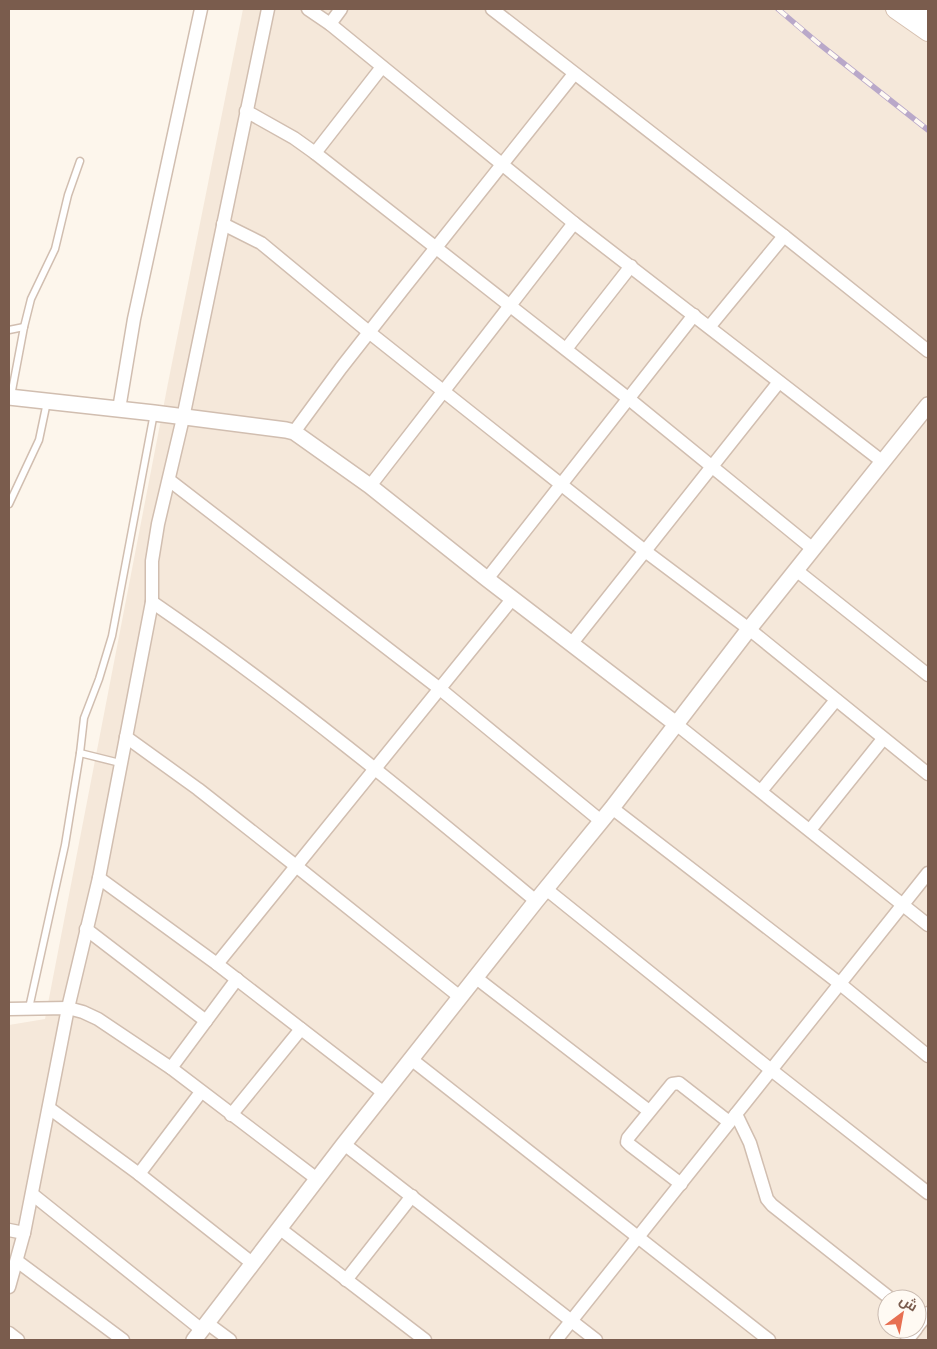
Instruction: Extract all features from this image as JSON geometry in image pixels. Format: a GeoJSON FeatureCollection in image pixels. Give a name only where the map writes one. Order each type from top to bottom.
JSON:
{"type":"FeatureCollection","features":[{"type":"Feature","properties":{"kind":"main road"},"geometry":{"type":"LineString","coordinates":[[895,9],[928,32]]}},
{"type":"Feature","properties":{"kind":"main road"},"geometry":{"type":"LineString","coordinates":[[920,9],[928,14]]}},
{"type":"Feature","properties":{"kind":"street"},"geometry":{"type":"LineString","coordinates":[[119,409],[134,319],[201,9]]}},
{"type":"Feature","properties":{"kind":"street"},"geometry":{"type":"LineString","coordinates":[[9,1287],[24,1233],[68,1008],[99,878],[152,602],[152,561],[158,524],[184,418],[268,9]]}},
{"type":"Feature","properties":{"kind":"street"},"geometry":{"type":"LineString","coordinates":[[308,9],[330,24],[574,223],[710,326],[882,462]]}},
{"type":"Feature","properties":{"kind":"street"},"geometry":{"type":"LineString","coordinates":[[330,24],[341,9]]}},
{"type":"Feature","properties":{"kind":"street"},"geometry":{"type":"LineString","coordinates":[[492,9],[784,236],[928,351]]}},
{"type":"Feature","properties":{"kind":"street"},"geometry":{"type":"LineString","coordinates":[[315,153],[382,67]]}},
{"type":"Feature","properties":{"kind":"street"},"geometry":{"type":"LineString","coordinates":[[294,432],[435,247],[574,74]]}},
{"type":"Feature","properties":{"kind":"street"},"geometry":{"type":"LineString","coordinates":[[246,111],[294,138],[315,153],[629,399],[813,549]]}},
{"type":"Feature","properties":{"kind":"street"},"geometry":{"type":"LineString","coordinates":[[370,486],[574,223]]}},
{"type":"Feature","properties":{"kind":"street"},"geometry":{"type":"LineString","coordinates":[[223,224],[261,243],[443,392],[645,551],[749,629],[928,774]]}},
{"type":"Feature","properties":{"kind":"street"},"geometry":{"type":"LineString","coordinates":[[710,326],[784,236]]}},
{"type":"Feature","properties":{"kind":"street"},"geometry":{"type":"LineString","coordinates":[[566,349],[631,266]]}},
{"type":"Feature","properties":{"kind":"street"},"geometry":{"type":"LineString","coordinates":[[487,579],[694,315]]}},
{"type":"Feature","properties":{"kind":"street"},"geometry":{"type":"LineString","coordinates":[[572,643],[779,382]]}},
{"type":"Feature","properties":{"kind":"street"},"geometry":{"type":"LineString","coordinates":[[10,398],[154,413],[294,432],[370,486],[487,579],[572,643],[928,925]]}},
{"type":"Feature","properties":{"kind":"street"},"geometry":{"type":"LineString","coordinates":[[201,1331],[344,1144],[475,977],[612,808],[749,629],[882,462],[926,413]]}},
{"type":"Feature","properties":{"kind":"street"},"geometry":{"type":"LineString","coordinates":[[169,480],[440,689],[601,820]]}},
{"type":"Feature","properties":{"kind":"street"},"geometry":{"type":"LineString","coordinates":[[796,570],[928,675]]}},
{"type":"Feature","properties":{"kind":"street"},"geometry":{"type":"LineString","coordinates":[[218,964],[513,598]]}},
{"type":"Feature","properties":{"kind":"street"},"geometry":{"type":"LineString","coordinates":[[152,602],[207,640],[376,768],[536,901]]}},
{"type":"Feature","properties":{"kind":"street"},"geometry":{"type":"LineString","coordinates":[[761,791],[836,700]]}},
{"type":"Feature","properties":{"kind":"street"},"geometry":{"type":"LineString","coordinates":[[126,736],[198,789],[460,997]]}},
{"type":"Feature","properties":{"kind":"street"},"geometry":{"type":"LineString","coordinates":[[810,830],[883,739]]}},
{"type":"Feature","properties":{"kind":"street"},"geometry":{"type":"LineString","coordinates":[[612,808],[839,983],[928,1056]]}},
{"type":"Feature","properties":{"kind":"street"},"geometry":{"type":"LineString","coordinates":[[556,1340],[928,872]]}},
{"type":"Feature","properties":{"kind":"street"},"geometry":{"type":"LineString","coordinates":[[99,878],[218,964],[384,1093]]}},
{"type":"Feature","properties":{"kind":"street"},"geometry":{"type":"LineString","coordinates":[[546,889],[770,1070],[928,1193]]}},
{"type":"Feature","properties":{"kind":"street"},"geometry":{"type":"LineString","coordinates":[[86,929],[206,1020]]}},
{"type":"Feature","properties":{"kind":"street"},"geometry":{"type":"LineString","coordinates":[[475,977],[649,1111]]}},
{"type":"Feature","properties":{"kind":"street"},"geometry":{"type":"LineString","coordinates":[[171,1068],[236,979]]}},
{"type":"Feature","properties":{"kind":"street"},"geometry":{"type":"LineString","coordinates":[[9,1009],[68,1008],[84,1012],[98,1019],[171,1068],[317,1179]]}},
{"type":"Feature","properties":{"kind":"street"},"geometry":{"type":"LineString","coordinates":[[231,1115],[301,1029]]}},
{"type":"Feature","properties":{"kind":"street"},"geometry":{"type":"LineString","coordinates":[[411,1059],[769,1340]]}},
{"type":"Feature","properties":{"kind":"street"},"geometry":{"type":"LineString","coordinates":[[681,1184],[628,1142],[628,1138],[649,1111],[675,1082],[732,1118],[750,1143],[767,1199],[772,1205],[878,1289]]}},
{"type":"Feature","properties":{"kind":"street"},"geometry":{"type":"LineString","coordinates":[[139,1174],[201,1092]]}},
{"type":"Feature","properties":{"kind":"street"},"geometry":{"type":"LineString","coordinates":[[49,1108],[139,1174],[252,1263]]}},
{"type":"Feature","properties":{"kind":"street"},"geometry":{"type":"LineString","coordinates":[[344,1144],[596,1340]]}},
{"type":"Feature","properties":{"kind":"street"},"geometry":{"type":"LineString","coordinates":[[32,1194],[201,1331],[230,1340]]}},
{"type":"Feature","properties":{"kind":"street"},"geometry":{"type":"LineString","coordinates":[[346,1280],[412,1196]]}},
{"type":"Feature","properties":{"kind":"street"},"geometry":{"type":"LineString","coordinates":[[279,1228],[425,1340]]}},
{"type":"Feature","properties":{"kind":"street"},"geometry":{"type":"LineString","coordinates":[[9,1230],[24,1233]]}},
{"type":"Feature","properties":{"kind":"street"},"geometry":{"type":"LineString","coordinates":[[17,1262],[123,1340]]}},
{"type":"Feature","properties":{"kind":"street"},"geometry":{"type":"LineString","coordinates":[[9,1333],[18,1340]]}},
{"type":"Feature","properties":{"kind":"lane"},"geometry":{"type":"LineString","coordinates":[[10,398],[31,299],[55,249],[68,195],[80,160]]}},
{"type":"Feature","properties":{"kind":"lane"},"geometry":{"type":"LineString","coordinates":[[9,330],[24,327]]}},
{"type":"Feature","properties":{"kind":"lane"},"geometry":{"type":"LineString","coordinates":[[9,504],[39,440],[47,402]]}},
{"type":"Feature","properties":{"kind":"lane"},"geometry":{"type":"LineString","coordinates":[[30,1008],[65,845],[84,718],[99,679],[112,636],[154,413]]}},
{"type":"Feature","properties":{"kind":"lane"},"geometry":{"type":"LineString","coordinates":[[80,753],[120,763]]}},
{"type":"Feature","properties":{"kind":"shaded area"},"geometry":{"type":"Polygon","coordinates":[[[243,9],[928,9],[928,1340],[9,1340],[9,1025],[45,1019],[168,383],[243,9]]]}},
{"type":"Feature","properties":{"kind":"railway"},"geometry":{"type":"LineString","coordinates":[[778,9],[928,130]]}}]}
